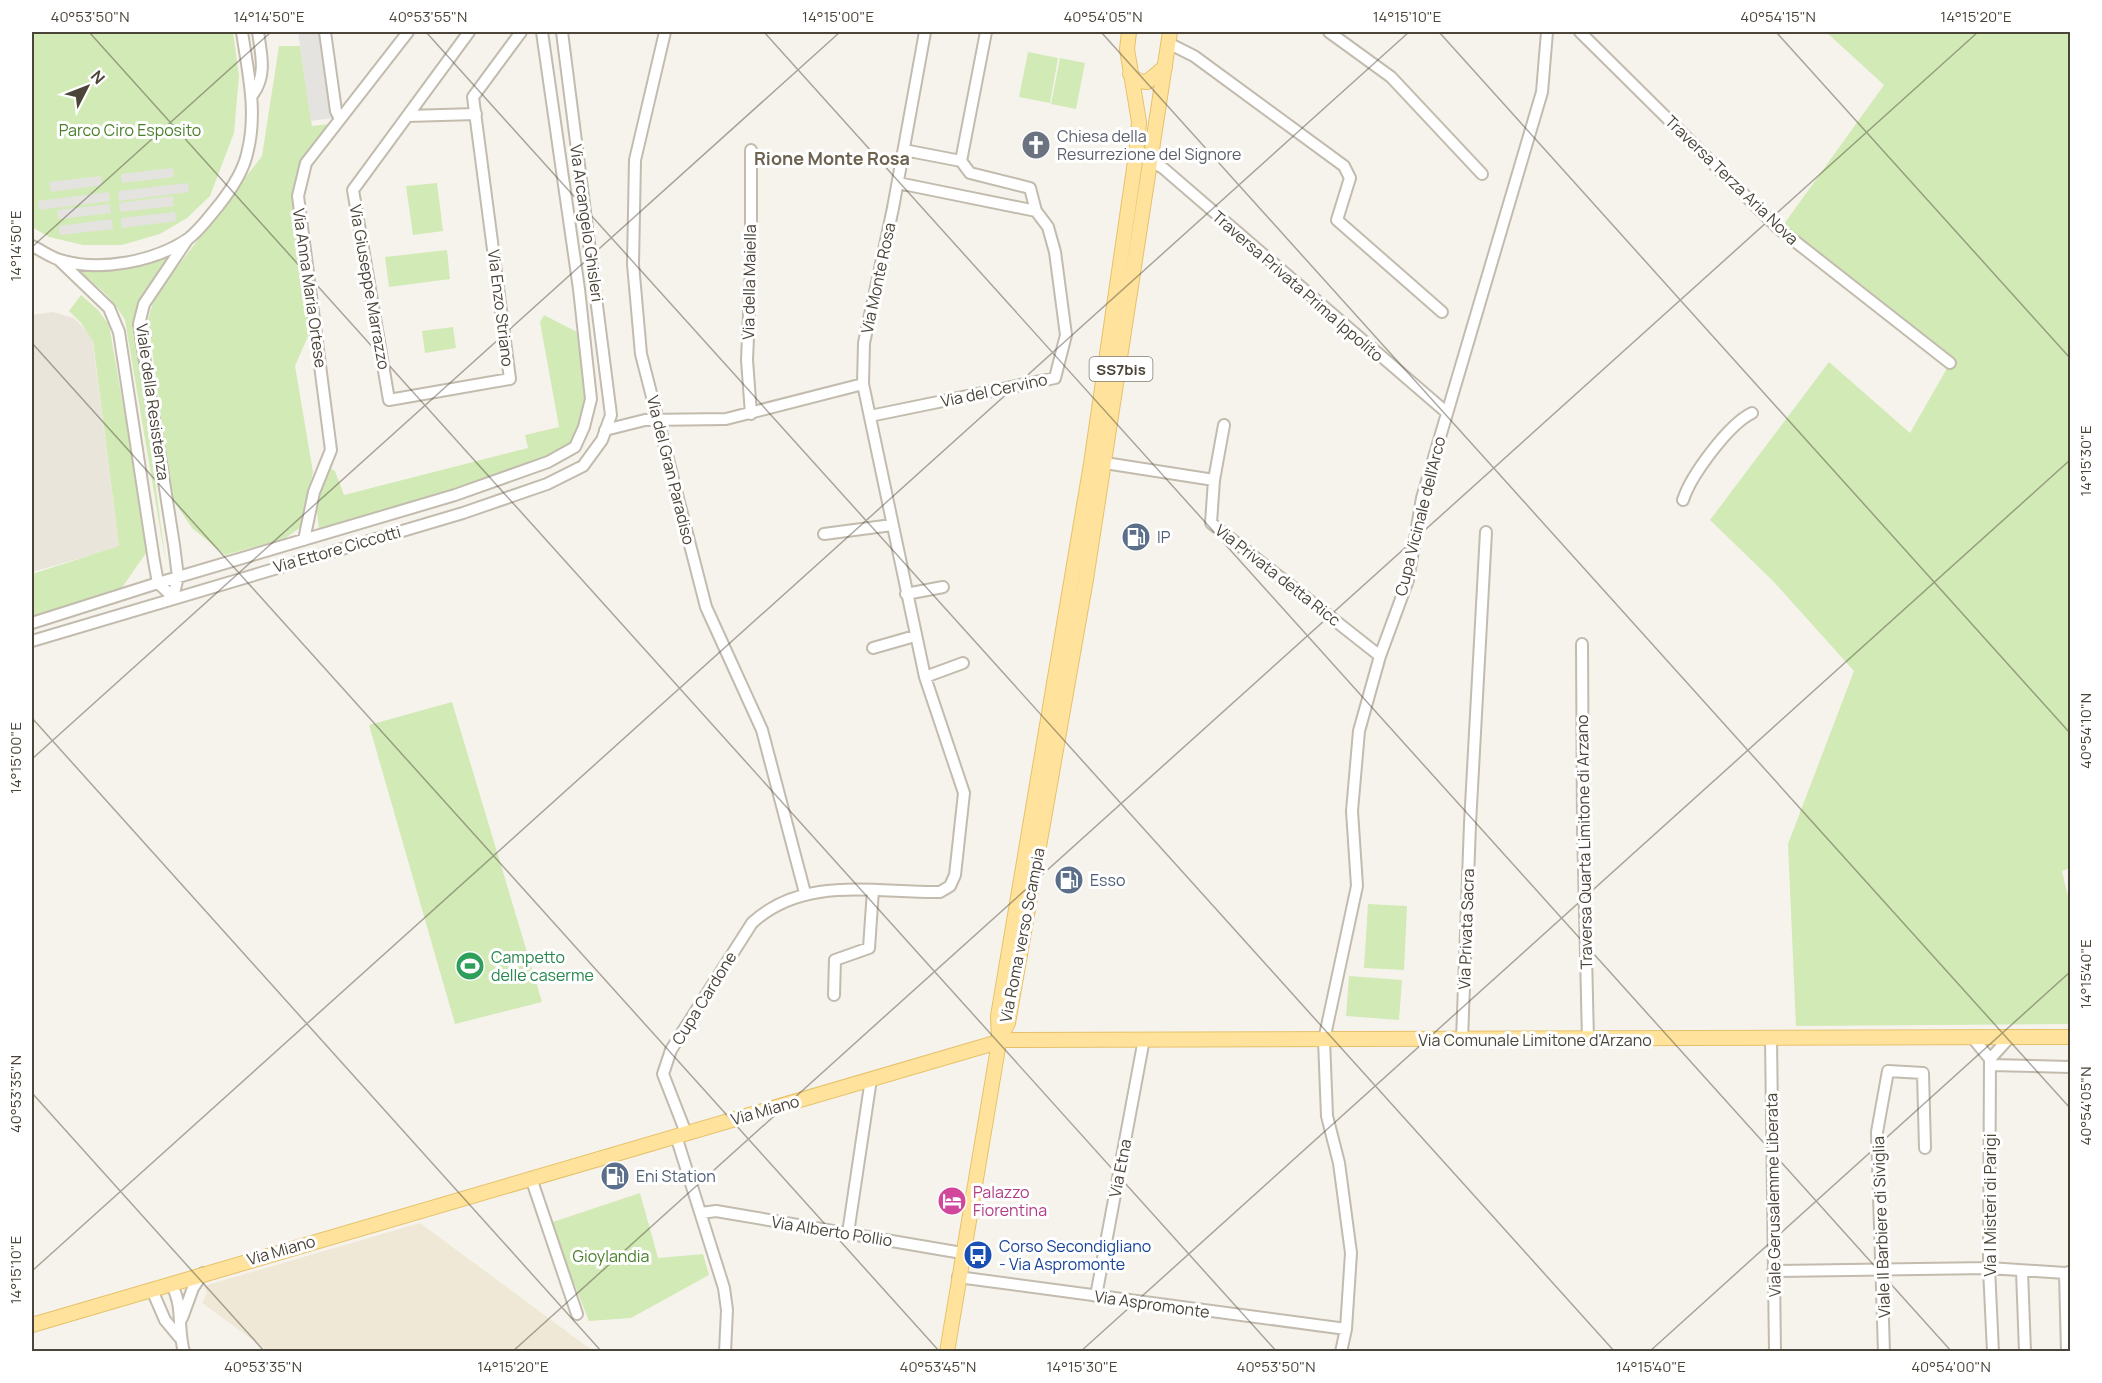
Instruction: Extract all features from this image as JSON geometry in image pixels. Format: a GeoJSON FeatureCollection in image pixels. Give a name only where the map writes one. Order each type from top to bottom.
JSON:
{"type":"FeatureCollection","features":[{"type":"Feature","properties":{"kind":"main road","name":"Via Roma verso Scampia"},"geometry":{"type":"LineString","coordinates":[[999,1042],[1008,1023],[1071,669],[1100,464],[1139,123],[1126,50],[1129,32]]}},
{"type":"Feature","properties":{"kind":"main road","name":"Via Roma verso Scampia"},"geometry":{"type":"LineString","coordinates":[[999,1042],[999,1016],[1041,764],[1100,464],[1151,161],[1169,37]]}},
{"type":"Feature","properties":{"kind":"main road"},"geometry":{"type":"LineString","coordinates":[[1130,74],[1138,81],[1147,82],[1165,67]]}},
{"type":"Feature","properties":{"kind":"main road","name":"Via Comunale Limitone d'Arzano"},"geometry":{"type":"LineString","coordinates":[[999,1042],[1144,1039],[1588,1040],[2070,1037]]}},
{"type":"Feature","properties":{"kind":"main road"},"geometry":{"type":"LineString","coordinates":[[947,1352],[999,1042]]}},
{"type":"Feature","properties":{"kind":"main road","name":"Via Miano"},"geometry":{"type":"LineString","coordinates":[[32,1325],[203,1273],[999,1042]]}},
{"type":"Feature","properties":{"kind":"street","name":"Viale della Resistenza"},"geometry":{"type":"LineString","coordinates":[[178,577],[139,324],[144,304],[187,240],[200,228],[231,190],[248,154],[253,94],[242,32]]}},
{"type":"Feature","properties":{"kind":"street","name":"Viale della Resistenza"},"geometry":{"type":"LineString","coordinates":[[253,94],[261,83],[258,32]]}},
{"type":"Feature","properties":{"kind":"street"},"geometry":{"type":"LineString","coordinates":[[325,32],[336,111],[340,119]]}},
{"type":"Feature","properties":{"kind":"street","name":"Via Anna Maria Ortese"},"geometry":{"type":"LineString","coordinates":[[304,540],[314,492],[331,450],[298,196],[306,163],[408,32]]}},
{"type":"Feature","properties":{"kind":"street","name":"Via Giuseppe Marrazzo"},"geometry":{"type":"LineString","coordinates":[[389,399],[353,190],[469,32]]}},
{"type":"Feature","properties":{"kind":"street","name":"Via Enzo Striano"},"geometry":{"type":"LineString","coordinates":[[389,399],[510,379],[473,97],[521,32]]}},
{"type":"Feature","properties":{"kind":"street","name":"Via Arcangelo Ghisleri"},"geometry":{"type":"LineString","coordinates":[[542,32],[579,290],[591,399]]}},
{"type":"Feature","properties":{"kind":"street","name":"Via Arcangelo Ghisleri"},"geometry":{"type":"LineString","coordinates":[[562,32],[610,415]]}},
{"type":"Feature","properties":{"kind":"street","name":"Via del Gran Paradiso"},"geometry":{"type":"LineString","coordinates":[[665,32],[635,160],[633,264],[641,354],[706,608],[762,730],[805,893]]}},
{"type":"Feature","properties":{"kind":"street","name":"Via Monte Rosa"},"geometry":{"type":"LineString","coordinates":[[805,893],[873,890],[940,892],[950,886],[956,875],[964,793],[925,676],[915,636],[863,384],[864,343],[898,183],[925,32]]}},
{"type":"Feature","properties":{"kind":"street"},"geometry":{"type":"LineString","coordinates":[[961,161],[986,32]]}},
{"type":"Feature","properties":{"kind":"street"},"geometry":{"type":"LineString","coordinates":[[1329,32],[1391,77],[1482,174]]}},
{"type":"Feature","properties":{"kind":"street","name":"Cupa Vicinale dell'Arco"},"geometry":{"type":"LineString","coordinates":[[1341,1352],[1346,1329],[1352,1253],[1348,1211],[1327,1116],[1324,1040],[1357,886],[1352,811],[1359,731],[1380,656],[1408,580],[1422,498],[1542,92],[1547,32]]}},
{"type":"Feature","properties":{"kind":"street","name":"Traversa Terza Aria Nova"},"geometry":{"type":"LineString","coordinates":[[1580,32],[1778,228],[1950,363]]}},
{"type":"Feature","properties":{"kind":"street"},"geometry":{"type":"LineString","coordinates":[[1169,37],[1344,166],[1350,178],[1337,220],[1442,312]]}},
{"type":"Feature","properties":{"kind":"street"},"geometry":{"type":"LineString","coordinates":[[407,116],[476,114]]}},
{"type":"Feature","properties":{"kind":"street","name":"Via della Maiella"},"geometry":{"type":"LineString","coordinates":[[751,150],[751,266],[747,360],[751,414]]}},
{"type":"Feature","properties":{"kind":"street"},"geometry":{"type":"LineString","coordinates":[[898,183],[1036,211],[1030,188],[970,173],[961,161],[904,150]]}},
{"type":"Feature","properties":{"kind":"street","name":"Traversa Privata Prima Ippolito"},"geometry":{"type":"LineString","coordinates":[[1151,161],[1163,168],[1446,412]]}},
{"type":"Feature","properties":{"kind":"street","name":"Via del Cervino"},"geometry":{"type":"LineString","coordinates":[[870,416],[1054,378],[1066,335],[1055,252],[1048,226],[1036,211]]}},
{"type":"Feature","properties":{"kind":"street","name":"Viale della Resistenza"},"geometry":{"type":"LineString","coordinates":[[59,260],[86,265],[119,262],[153,256],[187,240]]}},
{"type":"Feature","properties":{"kind":"street","name":"Viale della Resistenza"},"geometry":{"type":"LineString","coordinates":[[32,246],[59,260],[109,308],[119,332],[159,583]]}},
{"type":"Feature","properties":{"kind":"street"},"geometry":{"type":"LineString","coordinates":[[605,430],[645,420],[726,419],[863,384]]}},
{"type":"Feature","properties":{"kind":"street","name":"Via Ettore Ciccotti"},"geometry":{"type":"LineString","coordinates":[[32,623],[455,495],[562,455],[575,447],[584,427],[591,399]]}},
{"type":"Feature","properties":{"kind":"street"},"geometry":{"type":"LineString","coordinates":[[1683,500],[1694,477],[1725,437],[1745,416],[1752,413]]}},
{"type":"Feature","properties":{"kind":"street","name":"Via Ettore Ciccotti"},"geometry":{"type":"LineString","coordinates":[[32,641],[173,597],[463,513],[547,484],[583,466],[602,440],[610,415]]}},
{"type":"Feature","properties":{"kind":"street"},"geometry":{"type":"LineString","coordinates":[[1100,464],[1214,480],[1224,425]]}},
{"type":"Feature","properties":{"kind":"street","name":"Via Privata detta Ricc"},"geometry":{"type":"LineString","coordinates":[[1214,480],[1211,523],[1380,656]]}},
{"type":"Feature","properties":{"kind":"street"},"geometry":{"type":"LineString","coordinates":[[824,534],[892,525]]}},
{"type":"Feature","properties":{"kind":"street","name":"Via Privata Sacra"},"geometry":{"type":"LineString","coordinates":[[1462,1040],[1486,532]]}},
{"type":"Feature","properties":{"kind":"street"},"geometry":{"type":"LineString","coordinates":[[173,597],[178,577]]}},
{"type":"Feature","properties":{"kind":"street"},"geometry":{"type":"LineString","coordinates":[[159,583],[173,597]]}},
{"type":"Feature","properties":{"kind":"street"},"geometry":{"type":"LineString","coordinates":[[906,594],[943,587]]}},
{"type":"Feature","properties":{"kind":"street"},"geometry":{"type":"LineString","coordinates":[[873,648],[915,636]]}},
{"type":"Feature","properties":{"kind":"street","name":"Traversa Quarta Limitone di Arzano"},"geometry":{"type":"LineString","coordinates":[[1582,644],[1582,826],[1588,1040]]}},
{"type":"Feature","properties":{"kind":"street"},"geometry":{"type":"LineString","coordinates":[[925,676],[963,663]]}},
{"type":"Feature","properties":{"kind":"street"},"geometry":{"type":"LineString","coordinates":[[834,995],[835,960],[870,948],[873,890]]}},
{"type":"Feature","properties":{"kind":"street","name":"Cupa Cardone"},"geometry":{"type":"LineString","coordinates":[[725,1352],[727,1310],[724,1288],[663,1074],[671,1050],[752,923],[767,910],[792,896],[805,893]]}},
{"type":"Feature","properties":{"kind":"street"},"geometry":{"type":"LineString","coordinates":[[1972,1037],[1990,1062]]}},
{"type":"Feature","properties":{"kind":"street"},"geometry":{"type":"LineString","coordinates":[[1990,1062],[2010,1037]]}},
{"type":"Feature","properties":{"kind":"street","name":"Viale Gerusalemme Liberata"},"geometry":{"type":"LineString","coordinates":[[1771,1038],[1775,1352]]}},
{"type":"Feature","properties":{"kind":"street","name":"Via Etna"},"geometry":{"type":"LineString","coordinates":[[1096,1296],[1144,1039]]}},
{"type":"Feature","properties":{"kind":"street"},"geometry":{"type":"LineString","coordinates":[[1990,1062],[2070,1067]]}},
{"type":"Feature","properties":{"kind":"street","name":"Via I Misteri di Parigi"},"geometry":{"type":"LineString","coordinates":[[1990,1062],[1989,1268],[1993,1352]]}},
{"type":"Feature","properties":{"kind":"street","name":"Viale Il Barbiere di Siviglia"},"geometry":{"type":"LineString","coordinates":[[1884,1352],[1877,1132],[1888,1071],[1923,1073],[1925,1148]]}},
{"type":"Feature","properties":{"kind":"street"},"geometry":{"type":"LineString","coordinates":[[848,1233],[871,1079]]}},
{"type":"Feature","properties":{"kind":"street"},"geometry":{"type":"LineString","coordinates":[[531,1178],[577,1314]]}},
{"type":"Feature","properties":{"kind":"street","name":"Via Alberto Pollio"},"geometry":{"type":"LineString","coordinates":[[701,1213],[716,1211],[962,1253]]}},
{"type":"Feature","properties":{"kind":"street"},"geometry":{"type":"LineString","coordinates":[[1773,1271],[1989,1268],[2068,1272],[2067,1352]]}},
{"type":"Feature","properties":{"kind":"street","name":"Via I Misteri di Parigi"},"geometry":{"type":"LineString","coordinates":[[2022,1271],[2025,1352]]}},
{"type":"Feature","properties":{"kind":"street"},"geometry":{"type":"LineString","coordinates":[[182,1318],[203,1273]]}},
{"type":"Feature","properties":{"kind":"street","name":"Via Aspromonte"},"geometry":{"type":"LineString","coordinates":[[958,1277],[1346,1329]]}},
{"type":"Feature","properties":{"kind":"street"},"geometry":{"type":"LineString","coordinates":[[171,1284],[178,1297],[182,1318],[180,1338],[184,1352]]}},
{"type":"Feature","properties":{"kind":"street"},"geometry":{"type":"LineString","coordinates":[[152,1290],[165,1320],[180,1338]]}},
{"type":"Feature","properties":{"kind":"shaded area"},"geometry":{"type":"Polygon","coordinates":[[[298,32],[320,32],[332,118],[311,121],[298,32]]]}},
{"type":"Feature","properties":{"kind":"shaded area"},"geometry":{"type":"Polygon","coordinates":[[[173,168],[174,177],[122,183],[121,174],[173,168]]]}},
{"type":"Feature","properties":{"kind":"shaded area"},"geometry":{"type":"Polygon","coordinates":[[[101,176],[102,185],[51,192],[49,182],[101,176]]]}},
{"type":"Feature","properties":{"kind":"shaded area"},"geometry":{"type":"Polygon","coordinates":[[[188,183],[189,192],[119,201],[118,191],[188,183]]]}},
{"type":"Feature","properties":{"kind":"shaded area"},"geometry":{"type":"Polygon","coordinates":[[[109,192],[110,201],[39,210],[38,201],[109,192]]]}},
{"type":"Feature","properties":{"kind":"shaded area"},"geometry":{"type":"Polygon","coordinates":[[[173,196],[174,206],[120,212],[119,203],[173,196]]]}},
{"type":"Feature","properties":{"kind":"shaded area"},"geometry":{"type":"Polygon","coordinates":[[[110,204],[111,213],[58,219],[57,210],[110,204]]]}},
{"type":"Feature","properties":{"kind":"shaded area"},"geometry":{"type":"Polygon","coordinates":[[[175,212],[176,221],[122,228],[121,218],[175,212]]]}},
{"type":"Feature","properties":{"kind":"shaded area"},"geometry":{"type":"Polygon","coordinates":[[[112,219],[113,229],[60,235],[59,226],[112,219]]]}},
{"type":"Feature","properties":{"kind":"shaded area"},"geometry":{"type":"Polygon","coordinates":[[[53,312],[74,318],[92,337],[119,547],[32,572],[32,315],[53,312]]]}},
{"type":"Feature","properties":{"kind":"shaded area"},"geometry":{"type":"Polygon","coordinates":[[[420,1223],[593,1351],[268,1351],[202,1303],[207,1293],[204,1286],[420,1223]]]}},
{"type":"Feature","properties":{"kind":"green space","name":"Parco Ciro Esposito"},"geometry":{"type":"Polygon","coordinates":[[[32,32],[233,32],[239,76],[234,133],[210,196],[187,218],[160,234],[122,245],[83,245],[49,237],[32,227],[32,32]]]}},
{"type":"Feature","properties":{"kind":"green space"},"geometry":{"type":"Polygon","coordinates":[[[1826,32],[2070,32],[2070,868],[2062,871],[2070,905],[2070,1024],[1796,1026],[1788,844],[1854,671],[1773,581],[1710,520],[1829,362],[1910,433],[1950,363],[1784,224],[1884,85],[1826,32]]]}},
{"type":"Feature","properties":{"kind":"green space"},"geometry":{"type":"Polygon","coordinates":[[[279,46],[300,46],[312,126],[329,124],[304,173],[302,226],[315,320],[295,366],[313,472],[301,527],[284,539],[225,555],[192,528],[172,498],[148,319],[155,296],[262,156],[279,46]]]}},
{"type":"Feature","properties":{"kind":"green space"},"geometry":{"type":"Polygon","coordinates":[[[1028,52],[1058,58],[1050,103],[1019,97],[1028,52]]]}},
{"type":"Feature","properties":{"kind":"green space"},"geometry":{"type":"Polygon","coordinates":[[[1060,58],[1085,63],[1076,109],[1051,104],[1060,58]]]}},
{"type":"Feature","properties":{"kind":"green space"},"geometry":{"type":"Polygon","coordinates":[[[437,183],[443,231],[413,235],[406,186],[437,183]]]}},
{"type":"Feature","properties":{"kind":"green space"},"geometry":{"type":"Polygon","coordinates":[[[447,250],[450,279],[389,287],[385,257],[447,250]]]}},
{"type":"Feature","properties":{"kind":"green space"},"geometry":{"type":"Polygon","coordinates":[[[172,255],[139,304],[134,322],[166,564],[125,320],[111,300],[95,284],[81,275],[80,270],[138,266],[172,255]]]}},
{"type":"Feature","properties":{"kind":"green space"},"geometry":{"type":"Polygon","coordinates":[[[81,295],[98,310],[109,325],[147,541],[146,553],[121,589],[32,616],[32,574],[119,546],[93,341],[81,323],[69,311],[81,295]]]}},
{"type":"Feature","properties":{"kind":"green space"},"geometry":{"type":"Polygon","coordinates":[[[544,315],[577,332],[590,407],[582,432],[563,455],[319,529],[315,493],[330,468],[335,471],[344,495],[528,448],[525,435],[559,427],[540,322],[544,315]]]}},
{"type":"Feature","properties":{"kind":"green space"},"geometry":{"type":"Polygon","coordinates":[[[453,327],[456,348],[425,353],[422,331],[453,327]]]}},
{"type":"Feature","properties":{"kind":"green space"},"geometry":{"type":"Polygon","coordinates":[[[452,702],[542,1002],[455,1024],[369,725],[452,702]]]}},
{"type":"Feature","properties":{"kind":"green space"},"geometry":{"type":"Polygon","coordinates":[[[1368,904],[1407,906],[1404,970],[1364,968],[1368,904]]]}},
{"type":"Feature","properties":{"kind":"green space"},"geometry":{"type":"Polygon","coordinates":[[[1349,976],[1402,980],[1399,1020],[1346,1016],[1349,976]]]}},
{"type":"Feature","properties":{"kind":"green space","name":"Gioylandia"},"geometry":{"type":"Polygon","coordinates":[[[640,1193],[658,1258],[703,1254],[709,1275],[631,1318],[589,1321],[550,1223],[640,1193]]]}},
{"type":"Feature","properties":{"kind":"place","name":"Chiesa della Resurrezione del Signore"},"geometry":{"type":"Point","coordinates":[1036,145]}},
{"type":"Feature","properties":{"kind":"place","name":"IP"},"geometry":{"type":"Point","coordinates":[1136,537]}},
{"type":"Feature","properties":{"kind":"place","name":"Esso"},"geometry":{"type":"Point","coordinates":[1069,880]}},
{"type":"Feature","properties":{"kind":"place","name":"Campetto delle caserme"},"geometry":{"type":"Point","coordinates":[470,966]}},
{"type":"Feature","properties":{"kind":"place","name":"Eni Station"},"geometry":{"type":"Point","coordinates":[615,1176]}},
{"type":"Feature","properties":{"kind":"place","name":"Palazzo Fiorentina"},"geometry":{"type":"Point","coordinates":[952,1201]}},
{"type":"Feature","properties":{"kind":"place","name":"Corso Secondigliano - Via Aspromonte"},"geometry":{"type":"Point","coordinates":[978,1255]}},
{"type":"Feature","properties":{"kind":"district","name":"Rione Monte Rosa"},"geometry":{"type":"Point","coordinates":[832,158]}}]}
